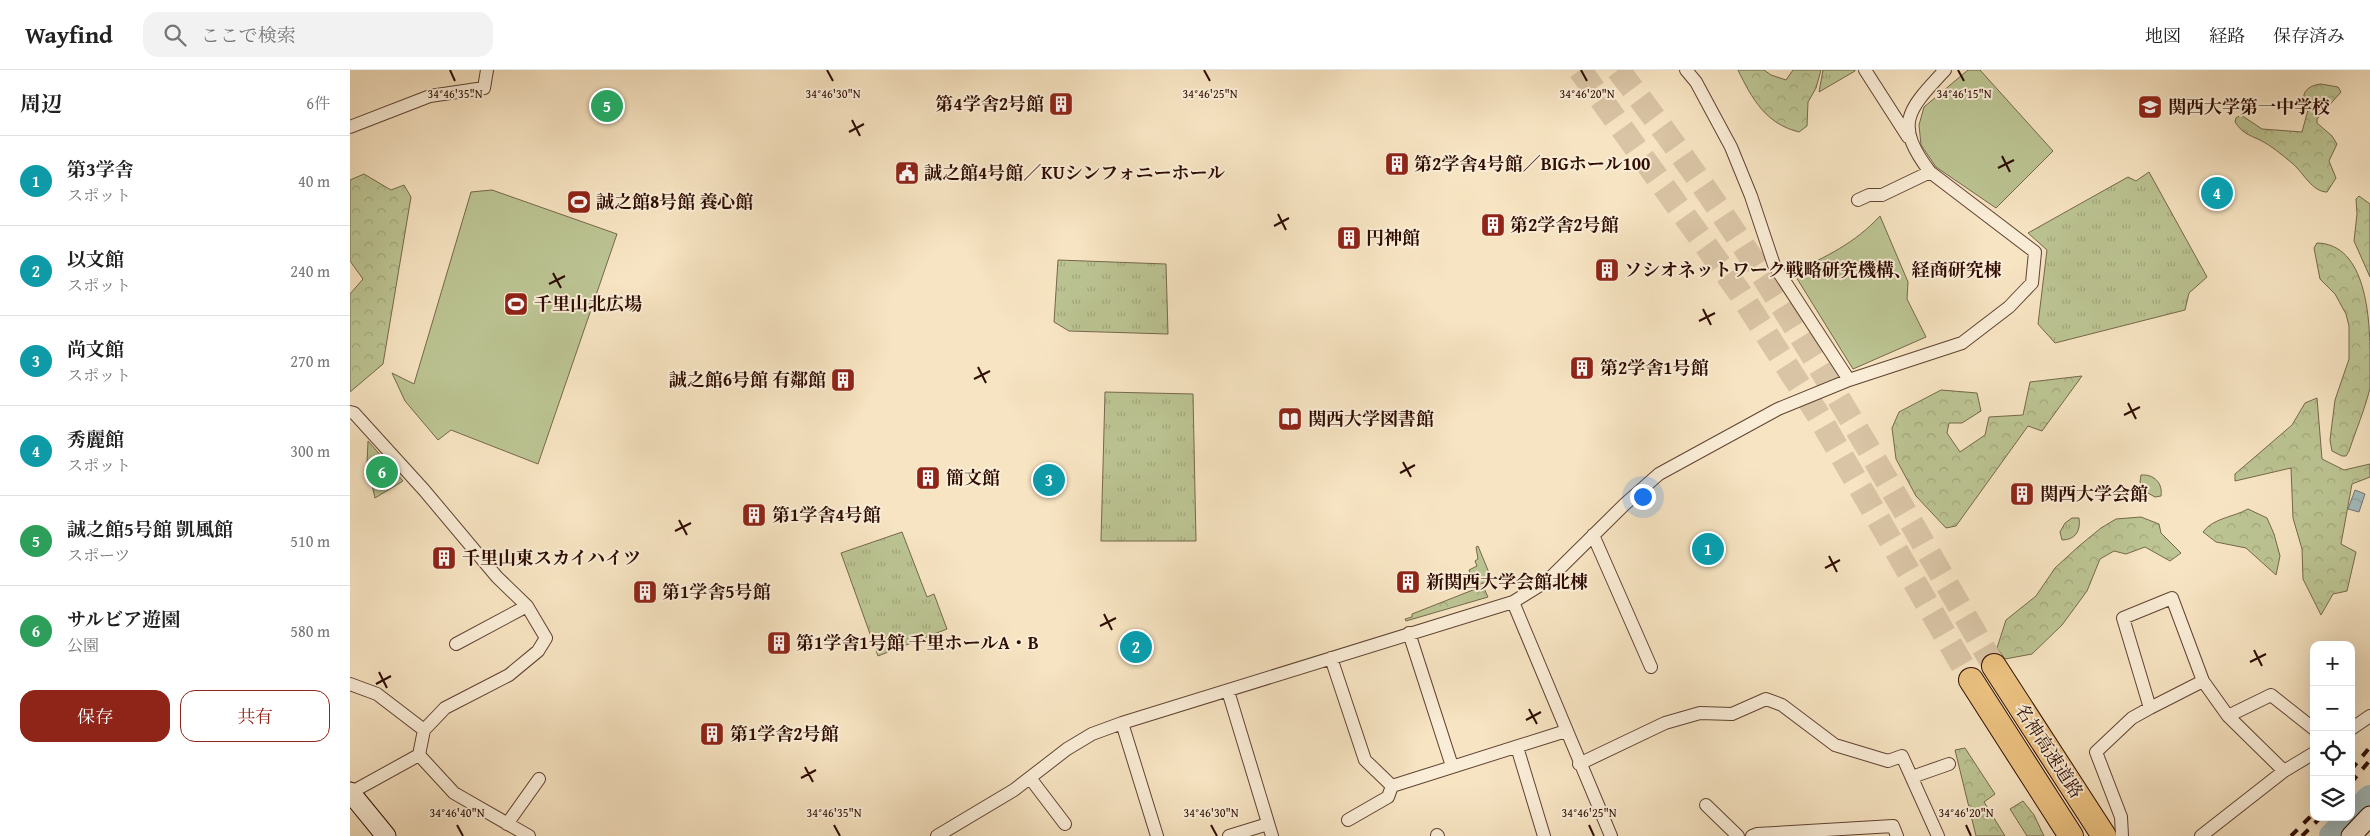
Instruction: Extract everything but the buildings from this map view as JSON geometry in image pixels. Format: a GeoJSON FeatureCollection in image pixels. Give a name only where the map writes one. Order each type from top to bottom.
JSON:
{"type":"FeatureCollection","features":[{"type":"Feature","properties":{"kind":"highway","name":"名神高速道路"},"geometry":{"type":"LineString","coordinates":[[1994,666],[2110,836]]}},
{"type":"Feature","properties":{"kind":"highway","name":"名神高速道路"},"geometry":{"type":"LineString","coordinates":[[1972,680],[2071,836]]}},
{"type":"Feature","properties":{"kind":"street"},"geometry":{"type":"LineString","coordinates":[[350,128],[430,96],[484,88],[487,70]]}},
{"type":"Feature","properties":{"kind":"street"},"geometry":{"type":"LineString","coordinates":[[1686,70],[1731,147],[1751,196],[1774,265],[1849,380]]}},
{"type":"Feature","properties":{"kind":"street"},"geometry":{"type":"LineString","coordinates":[[937,836],[1014,790],[1084,739],[1122,723],[1512,602],[1531,593],[1548,581],[1593,535],[1659,474],[1778,408],[1849,380],[1962,343],[2009,307],[2032,283],[2035,252],[1930,172],[1865,70]]}},
{"type":"Feature","properties":{"kind":"street"},"geometry":{"type":"LineString","coordinates":[[1908,137],[1910,117],[1918,100],[1945,70]]}},
{"type":"Feature","properties":{"kind":"street"},"geometry":{"type":"LineString","coordinates":[[1858,200],[1869,194],[1882,195],[1930,172]]}},
{"type":"Feature","properties":{"kind":"street"},"geometry":{"type":"LineString","coordinates":[[350,412],[354,413],[424,490],[496,578],[527,606],[546,638],[538,651],[509,675],[445,708],[424,730],[419,755],[350,793],[386,836]]}},
{"type":"Feature","properties":{"kind":"street"},"geometry":{"type":"LineString","coordinates":[[1593,535],[1651,667]]}},
{"type":"Feature","properties":{"kind":"street"},"geometry":{"type":"LineString","coordinates":[[2150,708],[2123,618],[2172,598],[2203,681],[2228,716],[2284,771]]}},
{"type":"Feature","properties":{"kind":"street"},"geometry":{"type":"LineString","coordinates":[[1512,602],[1611,836]]}},
{"type":"Feature","properties":{"kind":"street"},"geometry":{"type":"LineString","coordinates":[[456,644],[527,606]]}},
{"type":"Feature","properties":{"kind":"street"},"geometry":{"type":"LineString","coordinates":[[1409,633],[1452,766]]}},
{"type":"Feature","properties":{"kind":"street"},"geometry":{"type":"LineString","coordinates":[[1331,658],[1365,760],[1392,786]]}},
{"type":"Feature","properties":{"kind":"street"},"geometry":{"type":"LineString","coordinates":[[2110,836],[2121,817],[2096,752],[2132,718],[2203,681]]}},
{"type":"Feature","properties":{"kind":"street"},"geometry":{"type":"LineString","coordinates":[[350,684],[377,694],[424,730]]}},
{"type":"Feature","properties":{"kind":"street"},"geometry":{"type":"LineString","coordinates":[[1228,691],[1270,830],[1229,836]]}},
{"type":"Feature","properties":{"kind":"street"},"geometry":{"type":"LineString","coordinates":[[2228,716],[2270,694],[2310,726]]}},
{"type":"Feature","properties":{"kind":"street"},"geometry":{"type":"LineString","coordinates":[[1580,764],[1665,723],[1700,713],[1732,714],[1766,699],[1782,705],[1835,745],[1888,761],[1902,756],[1938,836]]}},
{"type":"Feature","properties":{"kind":"street"},"geometry":{"type":"LineString","coordinates":[[2355,726],[2370,716]]}},
{"type":"Feature","properties":{"kind":"street"},"geometry":{"type":"LineString","coordinates":[[1122,723],[1157,836]]}},
{"type":"Feature","properties":{"kind":"street"},"geometry":{"type":"LineString","coordinates":[[1392,786],[1566,730]]}},
{"type":"Feature","properties":{"kind":"street"},"geometry":{"type":"LineString","coordinates":[[1517,747],[1544,836]]}},
{"type":"Feature","properties":{"kind":"street"},"geometry":{"type":"LineString","coordinates":[[419,755],[454,793],[529,836]]}},
{"type":"Feature","properties":{"kind":"street"},"geometry":{"type":"LineString","coordinates":[[2201,836],[2284,771],[2310,755]]}},
{"type":"Feature","properties":{"kind":"street"},"geometry":{"type":"LineString","coordinates":[[1912,777],[1950,764]]}},
{"type":"Feature","properties":{"kind":"street"},"geometry":{"type":"LineString","coordinates":[[1030,778],[1065,824]]}},
{"type":"Feature","properties":{"kind":"street"},"geometry":{"type":"LineString","coordinates":[[507,824],[538,779]]}},
{"type":"Feature","properties":{"kind":"street"},"geometry":{"type":"LineString","coordinates":[[1348,820],[1388,797],[1392,786]]}},
{"type":"Feature","properties":{"kind":"street"},"geometry":{"type":"LineString","coordinates":[[1706,805],[1738,836]]}},
{"type":"Feature","properties":{"kind":"street"},"geometry":{"type":"LineString","coordinates":[[2351,836],[2370,816]]}},
{"type":"Feature","properties":{"kind":"street"},"geometry":{"type":"LineString","coordinates":[[1752,836],[1757,834],[1893,826],[1897,836]]}},
{"type":"Feature","properties":{"kind":"green space"},"geometry":{"type":"Polygon","coordinates":[[[1738,70],[1764,70],[1771,75],[1786,80],[1793,70],[1821,70],[1816,88],[1808,102],[1807,126],[1799,132],[1787,128],[1769,117],[1749,91],[1738,70]]]}},
{"type":"Feature","properties":{"kind":"green space"},"geometry":{"type":"Polygon","coordinates":[[[1823,70],[1855,70],[1855,71],[1819,92],[1823,70]]]}},
{"type":"Feature","properties":{"kind":"green space"},"geometry":{"type":"Polygon","coordinates":[[[1968,70],[1980,70],[2053,151],[1996,208],[1936,167],[1921,145],[1919,125],[1924,107],[1968,70]]]}},
{"type":"Feature","properties":{"kind":"green space"},"geometry":{"type":"Polygon","coordinates":[[[2321,84],[2338,87],[2341,92],[2317,119],[2317,123],[2332,136],[2337,144],[2329,161],[2336,178],[2327,192],[2317,189],[2292,163],[2269,145],[2243,131],[2235,122],[2236,118],[2241,115],[2262,129],[2302,132],[2309,106],[2304,98],[2304,94],[2308,88],[2321,84]]]}},
{"type":"Feature","properties":{"kind":"green space"},"geometry":{"type":"Polygon","coordinates":[[[2149,172],[2207,277],[2189,293],[2185,310],[2055,343],[2038,324],[2047,250],[2028,233],[2128,177],[2136,181],[2149,172]]]}},
{"type":"Feature","properties":{"kind":"green space"},"geometry":{"type":"Polygon","coordinates":[[[364,174],[391,190],[404,185],[411,197],[383,364],[350,392],[350,294],[363,279],[350,261],[350,180],[364,174]]]}},
{"type":"Feature","properties":{"kind":"green space","name":"千里山北広場"},"geometry":{"type":"Polygon","coordinates":[[[492,190],[617,234],[538,464],[451,430],[438,440],[405,401],[392,373],[414,384],[471,192],[492,190]]]}},
{"type":"Feature","properties":{"kind":"green space"},"geometry":{"type":"Polygon","coordinates":[[[2359,196],[2370,204],[2370,277],[2354,241],[2357,214],[2356,199],[2359,196]]]}},
{"type":"Feature","properties":{"kind":"green space"},"geometry":{"type":"Polygon","coordinates":[[[1880,216],[1908,282],[1907,299],[1926,337],[1853,369],[1793,272],[1850,242],[1880,216]]]}},
{"type":"Feature","properties":{"kind":"green space"},"geometry":{"type":"Polygon","coordinates":[[[2317,243],[2334,247],[2346,256],[2356,270],[2362,286],[2369,324],[2370,388],[2366,404],[2346,456],[2332,451],[2330,440],[2335,400],[2349,359],[2349,326],[2346,314],[2335,294],[2320,279],[2314,248],[2317,243]]]}},
{"type":"Feature","properties":{"kind":"green space"},"geometry":{"type":"Polygon","coordinates":[[[1058,260],[1166,264],[1168,334],[1069,331],[1054,322],[1058,260]]]}},
{"type":"Feature","properties":{"kind":"green space"},"geometry":{"type":"Polygon","coordinates":[[[2082,376],[2042,431],[2028,426],[1956,526],[1946,528],[1916,496],[1896,459],[1892,428],[1899,412],[1941,390],[1977,393],[1981,411],[1962,423],[1949,423],[1947,433],[1960,452],[1985,435],[1989,417],[2023,415],[2030,382],[2082,376]]]}},
{"type":"Feature","properties":{"kind":"green space"},"geometry":{"type":"Polygon","coordinates":[[[1105,392],[1193,394],[1196,541],[1101,541],[1105,392]]]}},
{"type":"Feature","properties":{"kind":"green space"},"geometry":{"type":"Polygon","coordinates":[[[2317,398],[2322,459],[2344,470],[2370,464],[2370,477],[2352,484],[2341,544],[2356,552],[2347,591],[2333,594],[2321,615],[2303,579],[2302,549],[2293,518],[2291,468],[2235,481],[2235,474],[2292,425],[2305,403],[2317,398]]]}},
{"type":"Feature","properties":{"kind":"green space"},"geometry":{"type":"Polygon","coordinates":[[[368,441],[403,481],[375,498],[367,463],[368,441]]]}},
{"type":"Feature","properties":{"kind":"green space"},"geometry":{"type":"Polygon","coordinates":[[[2141,475],[2150,476],[2157,480],[2161,487],[2161,496],[2155,497],[2146,492],[2140,482],[2141,475]]]}},
{"type":"Feature","properties":{"kind":"green space"},"geometry":{"type":"Polygon","coordinates":[[[2248,509],[2267,518],[2274,534],[2280,556],[2276,575],[2246,548],[2216,542],[2203,532],[2212,524],[2248,509]]]}},
{"type":"Feature","properties":{"kind":"green space"},"geometry":{"type":"Polygon","coordinates":[[[2141,517],[2159,524],[2161,533],[2181,553],[2170,561],[2145,547],[2126,554],[2114,551],[2100,559],[2087,591],[2062,625],[2032,654],[2005,659],[1997,648],[2006,620],[2036,596],[2055,568],[2101,528],[2116,519],[2141,517]]]}},
{"type":"Feature","properties":{"kind":"green space"},"geometry":{"type":"Polygon","coordinates":[[[2072,518],[2079,518],[2078,531],[2067,540],[2062,540],[2060,532],[2065,523],[2072,518]]]}},
{"type":"Feature","properties":{"kind":"green space"},"geometry":{"type":"Polygon","coordinates":[[[902,532],[927,597],[934,594],[947,629],[878,656],[841,553],[902,532]]]}},
{"type":"Feature","properties":{"kind":"green space"},"geometry":{"type":"Polygon","coordinates":[[[1478,546],[1492,580],[1475,586],[1469,570],[1477,566],[1475,561],[1478,559],[1476,547],[1478,546]]]}},
{"type":"Feature","properties":{"kind":"green space"},"geometry":{"type":"Polygon","coordinates":[[[1483,586],[1488,597],[1406,621],[1405,619],[1412,617],[1412,614],[1483,586]]]}},
{"type":"Feature","properties":{"kind":"green space"},"geometry":{"type":"Polygon","coordinates":[[[1965,748],[1995,794],[1984,802],[2005,836],[1976,836],[1955,750],[1965,748]]]}},
{"type":"Feature","properties":{"kind":"green space"},"geometry":{"type":"Polygon","coordinates":[[[2023,801],[2034,815],[2044,836],[2027,836],[2010,809],[2023,801]]]}},
{"type":"Feature","properties":{"kind":"water"},"geometry":{"type":"Polygon","coordinates":[[[2355,490],[2365,494],[2359,512],[2348,509],[2355,490]]]}},
{"type":"Feature","properties":{"kind":"waterway"},"geometry":{"type":"LineString","coordinates":[[2355,813],[2370,798]]}},
{"type":"Feature","properties":{"kind":"waterway"},"geometry":{"type":"LineString","coordinates":[[2332,836],[2347,821]]}},
{"type":"Feature","properties":{"kind":"tunnel"},"geometry":{"type":"LineString","coordinates":[[1580,70],[1740,293],[1817,413],[1971,680]]}},
{"type":"Feature","properties":{"kind":"tunnel"},"geometry":{"type":"LineString","coordinates":[[1618,70],[1671,140],[1770,286],[1861,437],[1994,666]]}},
{"type":"Feature","properties":{"kind":"railway"},"geometry":{"type":"LineString","coordinates":[[2355,765],[2370,747]]}},
{"type":"Feature","properties":{"kind":"railway"},"geometry":{"type":"LineString","coordinates":[[2355,778],[2370,760]]}},
{"type":"Feature","properties":{"kind":"railway"},"geometry":{"type":"LineString","coordinates":[[2291,836],[2310,817]]}},
{"type":"Feature","properties":{"kind":"railway"},"geometry":{"type":"LineString","coordinates":[[2302,836],[2317,821]]}},
{"type":"Feature","properties":{"kind":"place","name":"第4学舎2号館"},"geometry":{"type":"Point","coordinates":[1061,104]}},
{"type":"Feature","properties":{"kind":"place","name":"誠之館5号館 凱風館"},"geometry":{"type":"Point","coordinates":[607,106]}},
{"type":"Feature","properties":{"kind":"place","name":"関西大学第一中学校"},"geometry":{"type":"Point","coordinates":[2150,107]}},
{"type":"Feature","properties":{"kind":"place","name":"第2学舎4号館／BIGホール100"},"geometry":{"type":"Point","coordinates":[1397,164]}},
{"type":"Feature","properties":{"kind":"place","name":"誠之館4号館／KUシンフォニーホール"},"geometry":{"type":"Point","coordinates":[907,173]}},
{"type":"Feature","properties":{"kind":"place","name":"秀麗館"},"geometry":{"type":"Point","coordinates":[2217,193]}},
{"type":"Feature","properties":{"kind":"place","name":"誠之館8号館 養心館"},"geometry":{"type":"Point","coordinates":[579,202]}},
{"type":"Feature","properties":{"kind":"place","name":"第2学舎2号館"},"geometry":{"type":"Point","coordinates":[1493,225]}},
{"type":"Feature","properties":{"kind":"place","name":"円神館"},"geometry":{"type":"Point","coordinates":[1349,238]}},
{"type":"Feature","properties":{"kind":"place","name":"ソシオネットワーク戦略研究機構、経商研究棟"},"geometry":{"type":"Point","coordinates":[1607,270]}},
{"type":"Feature","properties":{"kind":"place","name":"千里山北広場"},"geometry":{"type":"Point","coordinates":[516,304]}},
{"type":"Feature","properties":{"kind":"place","name":"第2学舎1号館"},"geometry":{"type":"Point","coordinates":[1582,368]}},
{"type":"Feature","properties":{"kind":"place","name":"誠之館6号館 有鄰館"},"geometry":{"type":"Point","coordinates":[843,380]}},
{"type":"Feature","properties":{"kind":"place","name":"関西大学図書館"},"geometry":{"type":"Point","coordinates":[1290,419]}},
{"type":"Feature","properties":{"kind":"place","name":"サルビア遊園"},"geometry":{"type":"Point","coordinates":[382,472]}},
{"type":"Feature","properties":{"kind":"place","name":"簡文館"},"geometry":{"type":"Point","coordinates":[928,478]}},
{"type":"Feature","properties":{"kind":"place","name":"尚文館"},"geometry":{"type":"Point","coordinates":[1049,480]}},
{"type":"Feature","properties":{"kind":"place","name":"関西大学会館"},"geometry":{"type":"Point","coordinates":[2022,494]}},
{"type":"Feature","properties":{"kind":"place","name":"第1学舎4号館"},"geometry":{"type":"Point","coordinates":[754,515]}},
{"type":"Feature","properties":{"kind":"place","name":"第3学舎"},"geometry":{"type":"Point","coordinates":[1708,549]}},
{"type":"Feature","properties":{"kind":"place","name":"千里山東スカイハイツ"},"geometry":{"type":"Point","coordinates":[444,558]}},
{"type":"Feature","properties":{"kind":"place","name":"新関西大学会館北棟"},"geometry":{"type":"Point","coordinates":[1408,582]}},
{"type":"Feature","properties":{"kind":"place","name":"第1学舎5号館"},"geometry":{"type":"Point","coordinates":[645,592]}},
{"type":"Feature","properties":{"kind":"place","name":"第1学舎1号館 千里ホールA・B"},"geometry":{"type":"Point","coordinates":[779,643]}},
{"type":"Feature","properties":{"kind":"place","name":"以文館"},"geometry":{"type":"Point","coordinates":[1136,647]}},
{"type":"Feature","properties":{"kind":"place","name":"第1学舎2号館"},"geometry":{"type":"Point","coordinates":[712,734]}}]}
